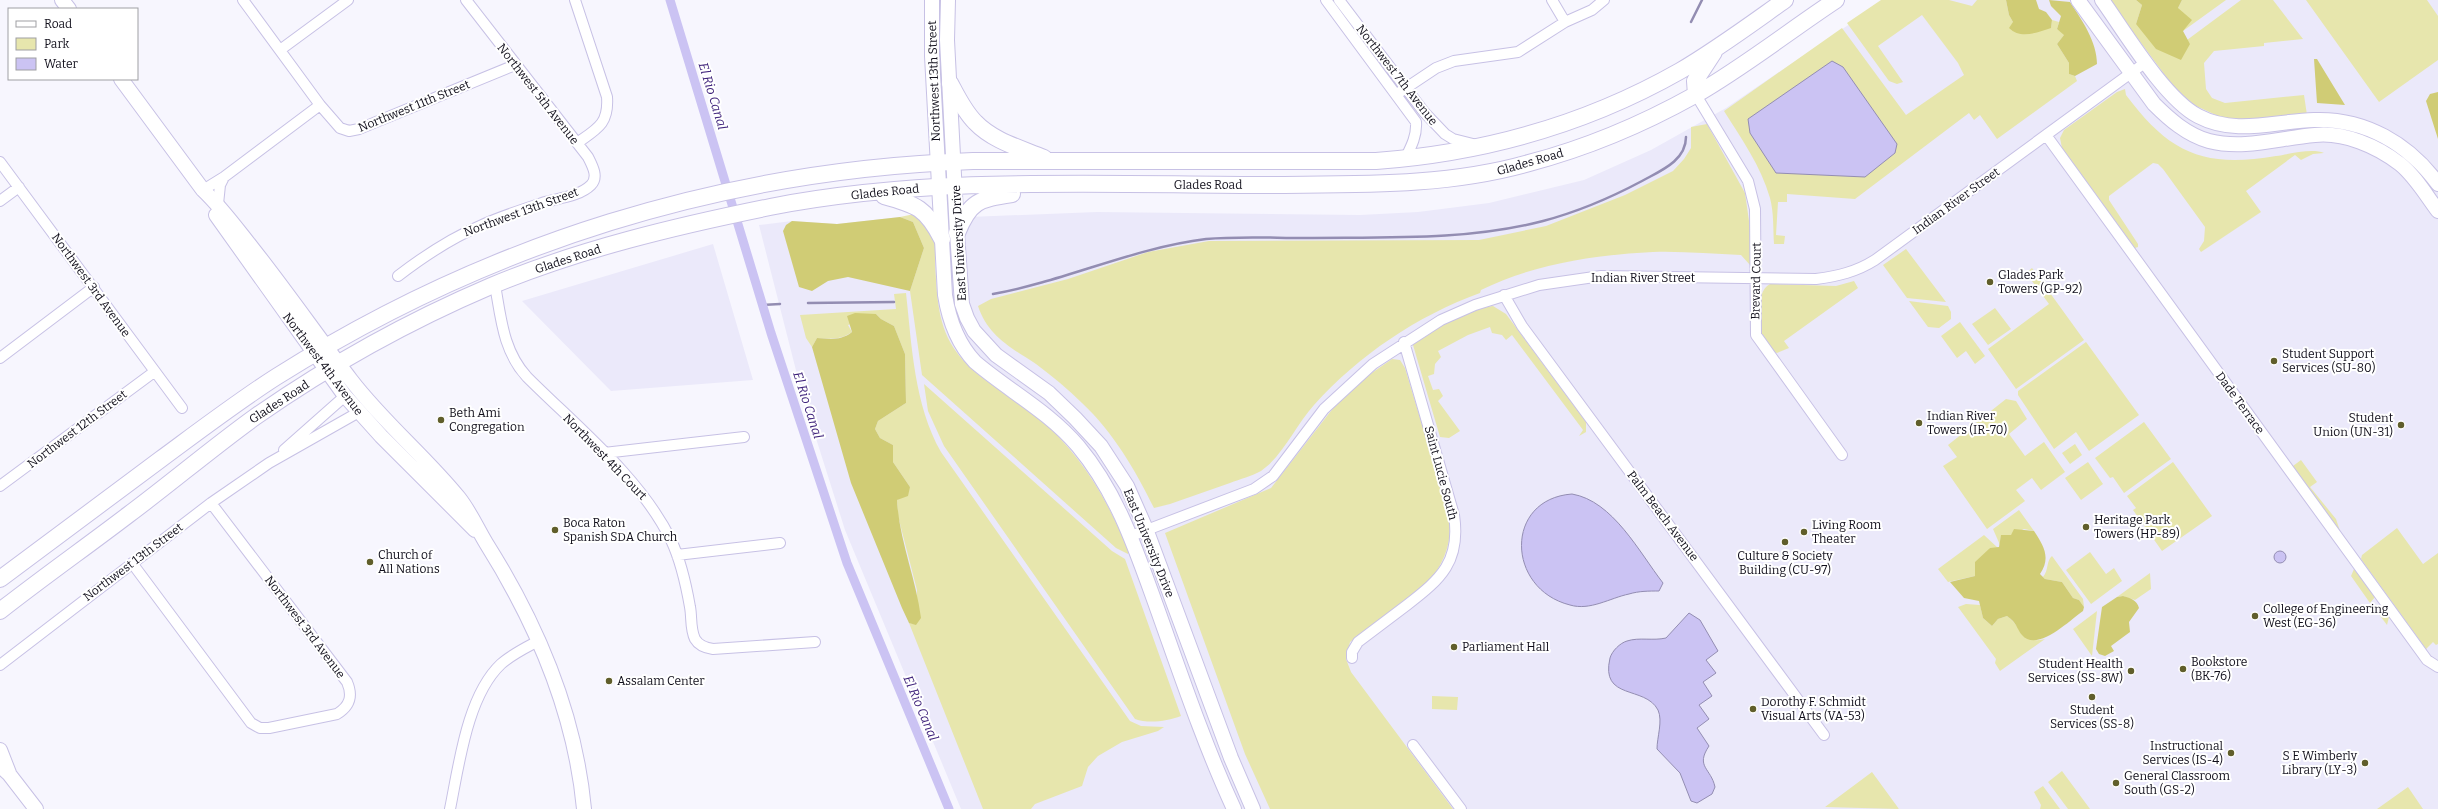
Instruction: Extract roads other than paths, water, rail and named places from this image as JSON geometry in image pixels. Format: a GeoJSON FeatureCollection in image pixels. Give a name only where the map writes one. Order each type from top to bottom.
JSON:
{"type":"FeatureCollection","features":[{"type":"Feature","properties":{"kind":"main road","name":"Glades Road"},"geometry":{"type":"LineString","coordinates":[[0,579],[238,403],[320,350],[421,296],[498,261],[609,221],[696,197],[767,182],[853,170],[938,162],[1257,162],[1405,159],[1484,147],[1550,129],[1604,109],[1681,70],[1785,0]]}},
{"type":"Feature","properties":{"kind":"main road","name":"Glades Road"},"geometry":{"type":"LineString","coordinates":[[0,611],[250,421],[306,384],[407,326],[495,285],[543,266],[617,244],[773,206],[873,193],[956,187],[1065,185],[1382,184],[1493,172],[1575,149],[1636,124],[1696,95],[1836,0]]}},
{"type":"Feature","properties":{"kind":"main road"},"geometry":{"type":"LineString","coordinates":[[1696,95],[1695,82],[1720,44]]}},
{"type":"Feature","properties":{"kind":"main road"},"geometry":{"type":"LineString","coordinates":[[950,82],[974,121],[984,130],[997,139],[1051,161]]}},
{"type":"Feature","properties":{"kind":"main road"},"geometry":{"type":"LineString","coordinates":[[1222,185],[1250,170],[1257,162]]}},
{"type":"Feature","properties":{"kind":"main road"},"geometry":{"type":"LineString","coordinates":[[957,233],[968,210],[982,200],[1065,185]]}},
{"type":"Feature","properties":{"kind":"main road"},"geometry":{"type":"LineString","coordinates":[[873,193],[917,206],[930,217],[942,239]]}},
{"type":"Feature","properties":{"kind":"street"},"geometry":{"type":"LineString","coordinates":[[62,0],[68,8]]}},
{"type":"Feature","properties":{"kind":"street"},"geometry":{"type":"LineString","coordinates":[[203,190],[224,177],[320,105],[243,0]]}},
{"type":"Feature","properties":{"kind":"street"},"geometry":{"type":"LineString","coordinates":[[280,50],[348,0]]}},
{"type":"Feature","properties":{"kind":"street","name":"Northwest 5th Avenue"},"geometry":{"type":"LineString","coordinates":[[466,0],[577,143],[594,168],[595,177],[592,185],[584,189]]}},
{"type":"Feature","properties":{"kind":"street"},"geometry":{"type":"LineString","coordinates":[[575,0],[607,97],[605,119],[599,128],[577,143]]}},
{"type":"Feature","properties":{"kind":"street","name":"Northwest 13th Street"},"geometry":{"type":"LineString","coordinates":[[932,0],[932,56],[938,162]]}},
{"type":"Feature","properties":{"kind":"street","name":"Northwest 13th Street"},"geometry":{"type":"LineString","coordinates":[[948,0],[950,82],[955,162]]}},
{"type":"Feature","properties":{"kind":"street","name":"Northwest 7th Avenue"},"geometry":{"type":"LineString","coordinates":[[1339,0],[1424,112],[1445,134],[1453,139],[1484,147]]}},
{"type":"Feature","properties":{"kind":"street"},"geometry":{"type":"LineString","coordinates":[[1552,0],[1565,22]]}},
{"type":"Feature","properties":{"kind":"street"},"geometry":{"type":"LineString","coordinates":[[1397,94],[1436,68],[1454,62],[1518,52],[1565,22],[1592,10],[1604,0]]}},
{"type":"Feature","properties":{"kind":"street"},"geometry":{"type":"LineString","coordinates":[[2078,0],[2154,104],[2167,118],[2193,134],[2208,141],[2239,145],[2316,135],[2339,137],[2366,144],[2401,165],[2438,211]]}},
{"type":"Feature","properties":{"kind":"street"},"geometry":{"type":"LineString","coordinates":[[2102,0],[2170,94],[2183,107],[2212,122],[2232,127],[2253,128],[2314,120],[2342,121],[2356,125],[2372,130],[2401,145],[2424,166],[2438,184]]}},
{"type":"Feature","properties":{"kind":"street","name":"Northwest 7th Avenue"},"geometry":{"type":"LineString","coordinates":[[1330,1],[1416,122],[1417,131],[1413,144],[1405,159]]}},
{"type":"Feature","properties":{"kind":"street","name":"Indian River Street"},"geometry":{"type":"LineString","coordinates":[[1130,536],[1254,489],[1265,483],[1280,468],[1324,409],[1368,368],[1404,342],[1441,320],[1504,295],[1540,285],[1601,276],[1816,279],[1847,274],[1865,266],[2146,62]]}},
{"type":"Feature","properties":{"kind":"street","name":"Northwest 11th Street"},"geometry":{"type":"LineString","coordinates":[[320,105],[340,128],[349,131],[359,129],[516,65]]}},
{"type":"Feature","properties":{"kind":"street","name":"Northwest 4th Avenue"},"geometry":{"type":"LineString","coordinates":[[122,80],[203,190],[230,238],[334,368],[368,401],[449,486],[472,516],[482,537],[511,584],[540,640],[568,722],[584,809]]}},
{"type":"Feature","properties":{"kind":"street","name":"Brevard Court"},"geometry":{"type":"LineString","coordinates":[[1696,95],[1748,182],[1755,209],[1756,335],[1842,455]]}},
{"type":"Feature","properties":{"kind":"street","name":"Dade Terrace"},"geometry":{"type":"LineString","coordinates":[[2046,135],[2424,656],[2432,665],[2438,668]]}},
{"type":"Feature","properties":{"kind":"street","name":"Northwest 3rd Avenue"},"geometry":{"type":"LineString","coordinates":[[0,162],[94,287],[154,372],[182,408]]}},
{"type":"Feature","properties":{"kind":"street","name":"East University Drive"},"geometry":{"type":"LineString","coordinates":[[938,162],[948,313],[966,352],[982,368],[1044,412],[1077,445],[1102,478],[1130,536],[1199,724],[1234,809]]}},
{"type":"Feature","properties":{"kind":"street","name":"East University Drive"},"geometry":{"type":"LineString","coordinates":[[955,162],[957,233],[962,304],[974,331],[996,355],[1049,392],[1087,430],[1114,465],[1127,486],[1146,529],[1230,758],[1253,809]]}},
{"type":"Feature","properties":{"kind":"street"},"geometry":{"type":"LineString","coordinates":[[218,204],[220,185],[224,177]]}},
{"type":"Feature","properties":{"kind":"street"},"geometry":{"type":"LineString","coordinates":[[0,201],[19,187]]}},
{"type":"Feature","properties":{"kind":"street","name":"Northwest 13th Street"},"geometry":{"type":"LineString","coordinates":[[398,276],[427,254],[463,233],[515,212],[566,197],[584,189]]}},
{"type":"Feature","properties":{"kind":"street","name":"Northwest 4th Avenue"},"geometry":{"type":"LineString","coordinates":[[203,190],[218,204],[320,350]]}},
{"type":"Feature","properties":{"kind":"street","name":"Northwest 4th Court"},"geometry":{"type":"LineString","coordinates":[[495,285],[504,334],[515,362],[527,377],[604,453],[652,507],[677,555],[687,589],[692,632],[696,641],[703,647],[713,650],[815,642]]}},
{"type":"Feature","properties":{"kind":"street"},"geometry":{"type":"LineString","coordinates":[[0,358],[94,287]]}},
{"type":"Feature","properties":{"kind":"street","name":"Palm Beach Avenue"},"geometry":{"type":"LineString","coordinates":[[1504,295],[1522,326],[1824,735]]}},
{"type":"Feature","properties":{"kind":"street","name":"Saint Lucie South"},"geometry":{"type":"LineString","coordinates":[[1352,658],[1352,652],[1358,642],[1437,580],[1448,566],[1455,542],[1454,515],[1404,342]]}},
{"type":"Feature","properties":{"kind":"street","name":"Northwest 4th Avenue"},"geometry":{"type":"LineString","coordinates":[[334,368],[346,396],[359,412],[482,537]]}},
{"type":"Feature","properties":{"kind":"street","name":"Northwest 12th Street"},"geometry":{"type":"LineString","coordinates":[[0,486],[154,372]]}},
{"type":"Feature","properties":{"kind":"street","name":"Northwest 13th Street"},"geometry":{"type":"LineString","coordinates":[[269,463],[346,396]]}},
{"type":"Feature","properties":{"kind":"street","name":"Northwest 13th Street"},"geometry":{"type":"LineString","coordinates":[[0,665],[211,503],[269,463],[359,412]]}},
{"type":"Feature","properties":{"kind":"street"},"geometry":{"type":"LineString","coordinates":[[604,453],[744,437]]}},
{"type":"Feature","properties":{"kind":"street","name":"Northwest 3rd Avenue"},"geometry":{"type":"LineString","coordinates":[[132,563],[251,723],[260,728],[269,728],[337,714],[345,709],[350,700],[350,690],[347,682],[211,503]]}},
{"type":"Feature","properties":{"kind":"street"},"geometry":{"type":"LineString","coordinates":[[677,555],[780,543]]}},
{"type":"Feature","properties":{"kind":"street"},"geometry":{"type":"LineString","coordinates":[[450,809],[466,736],[483,687],[501,664],[540,640]]}},
{"type":"Feature","properties":{"kind":"street"},"geometry":{"type":"LineString","coordinates":[[1413,745],[1461,809]]}},
{"type":"Feature","properties":{"kind":"street"},"geometry":{"type":"LineString","coordinates":[[0,750],[5,770],[36,809]]}},
{"type":"Feature","properties":{"kind":"water"},"geometry":{"type":"Polygon","coordinates":[[[1832,61],[1843,67],[1897,144],[1895,153],[1865,177],[1776,173],[1750,133],[1748,119],[1832,61]]]}},
{"type":"Feature","properties":{"kind":"water"},"geometry":{"type":"Polygon","coordinates":[[[1572,494],[1587,499],[1600,506],[1624,530],[1663,583],[1659,591],[1636,592],[1592,605],[1577,606],[1570,605],[1549,596],[1534,582],[1525,564],[1522,545],[1525,527],[1534,511],[1550,500],[1572,494]]]}},
{"type":"Feature","properties":{"kind":"water"},"geometry":{"type":"Polygon","coordinates":[[[2280,551],[2284,553],[2286,557],[2284,561],[2280,563],[2276,561],[2274,557],[2276,553],[2280,551]]]}},
{"type":"Feature","properties":{"kind":"water"},"geometry":{"type":"Polygon","coordinates":[[[1689,613],[1700,620],[1718,651],[1706,660],[1716,673],[1703,682],[1712,696],[1699,705],[1709,719],[1697,728],[1709,746],[1703,759],[1705,767],[1715,787],[1712,794],[1697,803],[1691,801],[1680,773],[1657,749],[1660,724],[1658,710],[1652,702],[1644,697],[1617,687],[1611,681],[1609,672],[1611,655],[1619,645],[1632,640],[1666,638],[1689,613]]]}},
{"type":"Feature","properties":{"kind":"waterway","name":"El Rio Canal"},"geometry":{"type":"LineString","coordinates":[[670,0],[771,333],[847,563],[949,809]]}},
{"type":"Feature","properties":{"kind":"waterway"},"geometry":{"type":"LineString","coordinates":[[1691,22],[1702,0]]}},
{"type":"Feature","properties":{"kind":"waterway"},"geometry":{"type":"LineString","coordinates":[[993,294],[1046,281],[1179,243],[1206,239],[1243,237],[1425,237],[1484,232],[1543,221],[1581,209],[1631,187],[1664,169],[1682,153],[1686,137]]}},
{"type":"Feature","properties":{"kind":"waterway"},"geometry":{"type":"LineString","coordinates":[[808,303],[894,302]]}},
{"type":"Feature","properties":{"kind":"waterway"},"geometry":{"type":"LineString","coordinates":[[762,305],[780,304]]}},
{"type":"Feature","properties":{"kind":"place","name":"Glades Park Towers (GP-92)"},"geometry":{"type":"Point","coordinates":[1990,282]}},
{"type":"Feature","properties":{"kind":"place","name":"Student Support Services (SU-80)"},"geometry":{"type":"Point","coordinates":[2274,361]}},
{"type":"Feature","properties":{"kind":"place","name":"Beth Ami Congregation"},"geometry":{"type":"Point","coordinates":[441,420]}},
{"type":"Feature","properties":{"kind":"place","name":"Indian River Towers (IR-70)"},"geometry":{"type":"Point","coordinates":[1919,423]}},
{"type":"Feature","properties":{"kind":"place","name":"Student Union (UN-31)"},"geometry":{"type":"Point","coordinates":[2401,425]}},
{"type":"Feature","properties":{"kind":"place","name":"Heritage Park Towers (HP-89)"},"geometry":{"type":"Point","coordinates":[2086,527]}},
{"type":"Feature","properties":{"kind":"place","name":"Boca Raton Spanish SDA Church"},"geometry":{"type":"Point","coordinates":[555,530]}},
{"type":"Feature","properties":{"kind":"place","name":"Living Room Theater"},"geometry":{"type":"Point","coordinates":[1804,532]}},
{"type":"Feature","properties":{"kind":"place","name":"Culture & Society Building (CU-97)"},"geometry":{"type":"Point","coordinates":[1785,542]}},
{"type":"Feature","properties":{"kind":"place","name":"Church of All Nations"},"geometry":{"type":"Point","coordinates":[370,562]}},
{"type":"Feature","properties":{"kind":"place","name":"College of Engineering West (EG-36)"},"geometry":{"type":"Point","coordinates":[2255,616]}},
{"type":"Feature","properties":{"kind":"place","name":"Parliament Hall"},"geometry":{"type":"Point","coordinates":[1454,647]}},
{"type":"Feature","properties":{"kind":"place","name":"Bookstore (BK-76)"},"geometry":{"type":"Point","coordinates":[2183,669]}},
{"type":"Feature","properties":{"kind":"place","name":"Student Health Services (SS-8W)"},"geometry":{"type":"Point","coordinates":[2131,671]}},
{"type":"Feature","properties":{"kind":"place","name":"Assalam Center"},"geometry":{"type":"Point","coordinates":[609,681]}},
{"type":"Feature","properties":{"kind":"place","name":"Student Services (SS-8)"},"geometry":{"type":"Point","coordinates":[2092,697]}},
{"type":"Feature","properties":{"kind":"place","name":"Dorothy F. Schmidt Visual Arts (VA-53)"},"geometry":{"type":"Point","coordinates":[1753,709]}},
{"type":"Feature","properties":{"kind":"place","name":"Instructional Services (IS-4)"},"geometry":{"type":"Point","coordinates":[2231,753]}},
{"type":"Feature","properties":{"kind":"place","name":"S E Wimberly Library (LY-3)"},"geometry":{"type":"Point","coordinates":[2365,763]}},
{"type":"Feature","properties":{"kind":"place","name":"General Classroom South (GS-2)"},"geometry":{"type":"Point","coordinates":[2116,783]}}]}
